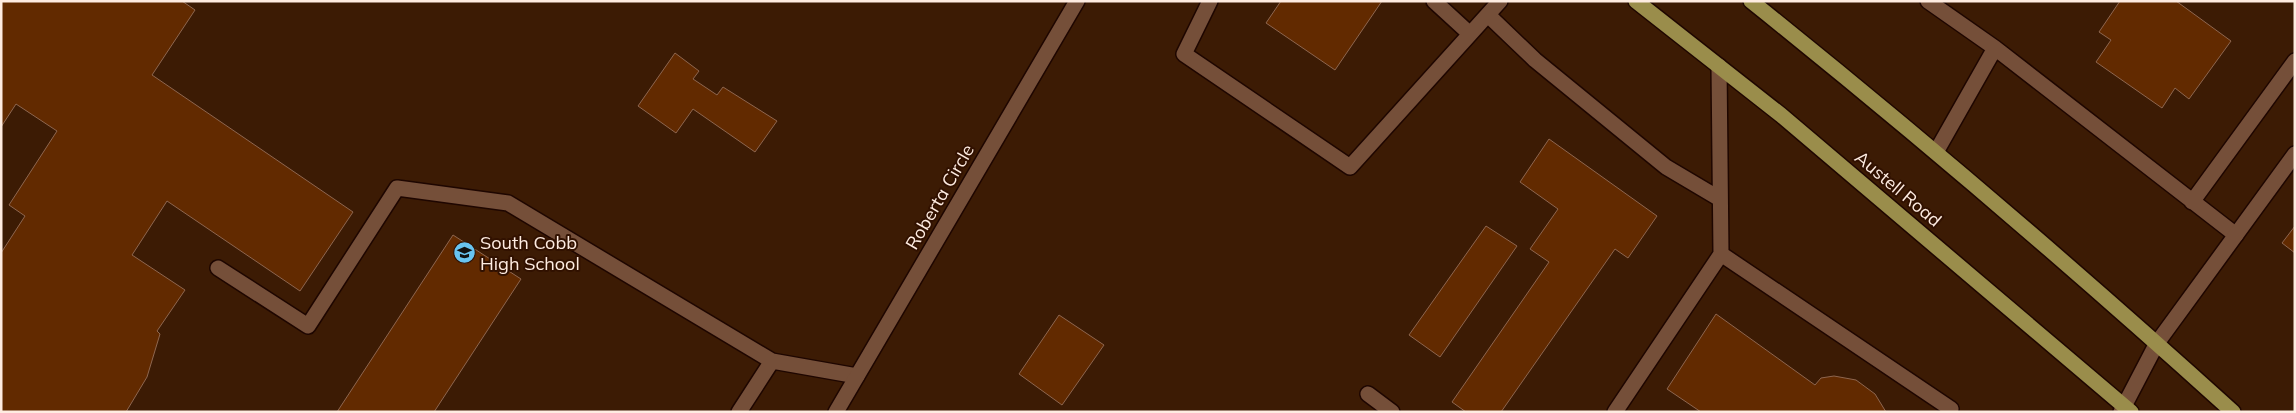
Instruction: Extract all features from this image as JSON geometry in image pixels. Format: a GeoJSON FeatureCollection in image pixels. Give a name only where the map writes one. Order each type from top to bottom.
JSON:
{"type":"FeatureCollection","features":[{"type":"Feature","properties":{"kind":"main road","name":"Austell Road"},"geometry":{"type":"LineString","coordinates":[[1636,1],[1781,115],[2126,410]]}},
{"type":"Feature","properties":{"kind":"main road"},"geometry":{"type":"LineString","coordinates":[[1751,1],[1936,152],[2157,343],[2233,412]]}},
{"type":"Feature","properties":{"kind":"street","name":"Roberta Circle"},"geometry":{"type":"LineString","coordinates":[[836,412],[1077,1]]}},
{"type":"Feature","properties":{"kind":"street"},"geometry":{"type":"LineString","coordinates":[[1210,1],[1184,54],[1350,167],[1500,1]]}},
{"type":"Feature","properties":{"kind":"street"},"geometry":{"type":"LineString","coordinates":[[1434,1],[1470,34]]}},
{"type":"Feature","properties":{"kind":"street"},"geometry":{"type":"LineString","coordinates":[[1928,1],[1996,48],[2236,235]]}},
{"type":"Feature","properties":{"kind":"street"},"geometry":{"type":"LineString","coordinates":[[1488,14],[1535,60],[1666,167],[1720,199]]}},
{"type":"Feature","properties":{"kind":"street"},"geometry":{"type":"LineString","coordinates":[[1936,152],[1996,48]]}},
{"type":"Feature","properties":{"kind":"street"},"geometry":{"type":"LineString","coordinates":[[2192,202],[2295,61]]}},
{"type":"Feature","properties":{"kind":"street"},"geometry":{"type":"LineString","coordinates":[[1615,412],[1721,254],[1719,66]]}},
{"type":"Feature","properties":{"kind":"street"},"geometry":{"type":"LineString","coordinates":[[2126,410],[2157,343],[2295,154]]}},
{"type":"Feature","properties":{"kind":"street"},"geometry":{"type":"LineString","coordinates":[[218,268],[308,326],[397,188],[508,203],[772,361],[857,376]]}},
{"type":"Feature","properties":{"kind":"street"},"geometry":{"type":"LineString","coordinates":[[1721,254],[1951,409],[1949,412]]}},
{"type":"Feature","properties":{"kind":"street"},"geometry":{"type":"LineString","coordinates":[[739,412],[772,361]]}},
{"type":"Feature","properties":{"kind":"street"},"geometry":{"type":"LineString","coordinates":[[1368,394],[1392,412]]}},
{"type":"Feature","properties":{"kind":"building"},"geometry":{"type":"Polygon","coordinates":[[[1,1],[182,1],[195,10],[152,75],[353,212],[300,291],[167,201],[132,255],[185,290],[157,331],[160,334],[147,377],[126,412],[1,412],[1,253],[25,216],[9,205],[57,131],[16,104],[1,127],[1,1]]]}},
{"type":"Feature","properties":{"kind":"building"},"geometry":{"type":"Polygon","coordinates":[[[1281,1],[1382,1],[1335,70],[1266,23],[1281,1]]]}},
{"type":"Feature","properties":{"kind":"building"},"geometry":{"type":"Polygon","coordinates":[[[2120,1],[2176,1],[2231,41],[2189,99],[2175,88],[2162,108],[2096,62],[2111,40],[2099,32],[2120,1]]]}},
{"type":"Feature","properties":{"kind":"building"},"geometry":{"type":"Polygon","coordinates":[[[675,53],[699,71],[693,79],[717,95],[723,87],[777,121],[755,152],[693,109],[676,133],[638,106],[675,53]]]}},
{"type":"Feature","properties":{"kind":"building"},"geometry":{"type":"Polygon","coordinates":[[[1549,139],[1657,216],[1628,258],[1615,249],[1501,412],[1466,412],[1452,402],[1549,262],[1530,249],[1558,209],[1520,182],[1549,139]]]}},
{"type":"Feature","properties":{"kind":"building"},"geometry":{"type":"Polygon","coordinates":[[[1486,226],[1517,246],[1440,357],[1409,335],[1486,226]]]}},
{"type":"Feature","properties":{"kind":"building"},"geometry":{"type":"Polygon","coordinates":[[[2295,226],[2295,253],[2282,243],[2295,226]]]}},
{"type":"Feature","properties":{"kind":"building"},"geometry":{"type":"Polygon","coordinates":[[[453,235],[521,279],[434,412],[337,412],[453,235]]]}},
{"type":"Feature","properties":{"kind":"building"},"geometry":{"type":"Polygon","coordinates":[[[1716,314],[1815,385],[1821,378],[1834,376],[1856,380],[1875,394],[1886,412],[1701,412],[1667,389],[1716,314]]]}},
{"type":"Feature","properties":{"kind":"building"},"geometry":{"type":"Polygon","coordinates":[[[1059,315],[1104,345],[1062,405],[1019,374],[1059,315]]]}},
{"type":"Feature","properties":{"kind":"place","name":"South Cobb High School"},"geometry":{"type":"Point","coordinates":[464,253]}}]}
